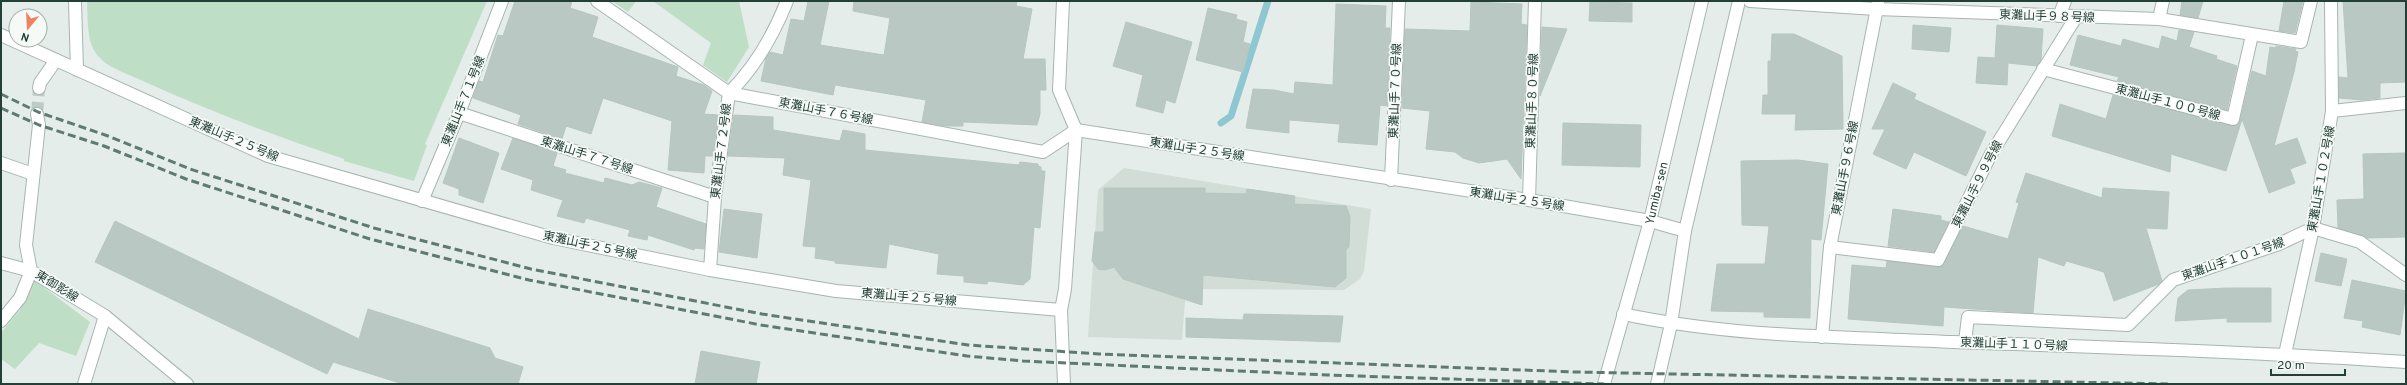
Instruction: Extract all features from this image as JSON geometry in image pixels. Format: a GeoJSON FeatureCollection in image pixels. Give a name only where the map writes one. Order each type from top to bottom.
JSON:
{"type":"FeatureCollection","features":[{"type":"Feature","properties":{"kind":"street"},"geometry":{"type":"LineString","coordinates":[[75,1],[78,70]]}},
{"type":"Feature","properties":{"kind":"street","name":"東灘山手７１号線"},"geometry":{"type":"LineString","coordinates":[[422,201],[459,113],[502,1]]}},
{"type":"Feature","properties":{"kind":"street","name":"東灘山手７６号線"},"geometry":{"type":"LineString","coordinates":[[597,1],[729,93],[1043,152],[1076,130]]}},
{"type":"Feature","properties":{"kind":"street","name":"東灘山手７２号線"},"geometry":{"type":"LineString","coordinates":[[710,270],[715,197],[729,93],[740,81],[778,23],[787,1]]}},
{"type":"Feature","properties":{"kind":"street","name":"東灘山手７０号線"},"geometry":{"type":"LineString","coordinates":[[1391,180],[1399,1]]}},
{"type":"Feature","properties":{"kind":"street","name":"東灘山手８０号線"},"geometry":{"type":"LineString","coordinates":[[1529,200],[1535,1]]}},
{"type":"Feature","properties":{"kind":"street","name":"Yumiba-sen"},"geometry":{"type":"LineString","coordinates":[[1604,384],[1650,222],[1702,1]]}},
{"type":"Feature","properties":{"kind":"street"},"geometry":{"type":"LineString","coordinates":[[1658,384],[1671,324],[1685,231],[1739,1]]}},
{"type":"Feature","properties":{"kind":"street","name":"東灘山手９８号線"},"geometry":{"type":"LineString","coordinates":[[1750,1],[1877,5],[2076,17],[2159,20],[2301,42],[2311,1]]}},
{"type":"Feature","properties":{"kind":"street"},"geometry":{"type":"LineString","coordinates":[[2059,16],[2065,1]]}},
{"type":"Feature","properties":{"kind":"street"},"geometry":{"type":"LineString","coordinates":[[2159,20],[2163,1]]}},
{"type":"Feature","properties":{"kind":"street","name":"東灘山手１０２号線"},"geometry":{"type":"LineString","coordinates":[[2285,354],[2313,228],[2332,111],[2331,1]]}},
{"type":"Feature","properties":{"kind":"street"},"geometry":{"type":"LineString","coordinates":[[1060,2],[1059,90],[1076,130],[1065,289],[1061,310],[1064,384]]}},
{"type":"Feature","properties":{"kind":"street","name":"東灘山手９６号線"},"geometry":{"type":"LineString","coordinates":[[1822,337],[1830,247],[1877,5]]}},
{"type":"Feature","properties":{"kind":"street","name":"東灘山手９９号線"},"geometry":{"type":"LineString","coordinates":[[1830,247],[1938,260],[1991,154],[2076,17]]}},
{"type":"Feature","properties":{"kind":"street","name":"東灘山手２５号線"},"geometry":{"type":"LineString","coordinates":[[1,35],[268,156],[553,238],[710,270],[836,291],[1061,310]]}},
{"type":"Feature","properties":{"kind":"street","name":"東灘山手１００号線"},"geometry":{"type":"LineString","coordinates":[[2043,69],[2233,119],[2252,35]]}},
{"type":"Feature","properties":{"kind":"street"},"geometry":{"type":"LineString","coordinates":[[40,88],[40,83],[56,60]]}},
{"type":"Feature","properties":{"kind":"street"},"geometry":{"type":"LineString","coordinates":[[2332,111],[2406,103]]}},
{"type":"Feature","properties":{"kind":"street","name":"東灘山手７７号線"},"geometry":{"type":"LineString","coordinates":[[459,113],[715,197]]}},
{"type":"Feature","properties":{"kind":"street","name":"東御影線"},"geometry":{"type":"LineString","coordinates":[[37,114],[39,125],[26,245],[31,271],[104,316],[187,384]]}},
{"type":"Feature","properties":{"kind":"street","name":"東灘山手２５号線"},"geometry":{"type":"LineString","coordinates":[[1076,130],[1391,180],[1529,200],[1650,222],[1685,231]]}},
{"type":"Feature","properties":{"kind":"street"},"geometry":{"type":"LineString","coordinates":[[1,163],[34,174]]}},
{"type":"Feature","properties":{"kind":"street"},"geometry":{"type":"LineString","coordinates":[[2313,228],[2360,242],[2406,275]]}},
{"type":"Feature","properties":{"kind":"street","name":"東灘山手１０１号線"},"geometry":{"type":"LineString","coordinates":[[1965,342],[1968,317],[2128,325],[2173,280],[2279,244],[2313,228]]}},
{"type":"Feature","properties":{"kind":"street"},"geometry":{"type":"LineString","coordinates":[[1,263],[31,271],[20,298],[1,321]]}},
{"type":"Feature","properties":{"kind":"street","name":"東灘山手１１０号線"},"geometry":{"type":"LineString","coordinates":[[1623,314],[1671,324],[1822,337],[2285,354],[2406,362]]}},
{"type":"Feature","properties":{"kind":"street"},"geometry":{"type":"LineString","coordinates":[[84,384],[104,316]]}},
{"type":"Feature","properties":{"kind":"shaded area"},"geometry":{"type":"Polygon","coordinates":[[[1124,168],[1371,209],[1364,271],[1360,279],[1344,290],[1186,289],[1182,340],[1088,337],[1098,190],[1124,168]]]}},
{"type":"Feature","properties":{"kind":"green space"},"geometry":{"type":"Polygon","coordinates":[[[87,1],[487,1],[425,144],[427,145],[414,181],[344,161],[344,159],[218,113],[113,68],[98,56],[91,44],[88,30],[87,1]]]}},
{"type":"Feature","properties":{"kind":"green space"},"geometry":{"type":"Polygon","coordinates":[[[612,1],[636,1],[628,12],[612,1]]]}},
{"type":"Feature","properties":{"kind":"green space"},"geometry":{"type":"Polygon","coordinates":[[[653,1],[739,1],[749,47],[727,82],[703,65],[711,43],[653,1]]]}},
{"type":"Feature","properties":{"kind":"green space"},"geometry":{"type":"Polygon","coordinates":[[[34,280],[90,322],[76,356],[39,343],[15,369],[1,359],[1,333],[20,310],[34,280]]]}},
{"type":"Feature","properties":{"kind":"building"},"geometry":{"type":"Polygon","coordinates":[[[515,1],[572,1],[570,8],[598,17],[592,37],[678,67],[676,76],[704,85],[712,91],[704,114],[718,115],[713,156],[705,156],[704,173],[668,170],[672,121],[603,98],[591,134],[566,126],[562,139],[518,124],[521,115],[473,98],[479,81],[483,82],[498,35],[503,36],[515,1]]]}},
{"type":"Feature","properties":{"kind":"building"},"geometry":{"type":"Polygon","coordinates":[[[808,1],[829,1],[820,45],[884,55],[890,18],[853,11],[854,1],[1017,1],[1016,6],[1032,9],[1023,59],[1045,59],[1046,90],[1040,90],[1040,114],[1037,125],[963,122],[963,126],[945,126],[922,122],[926,100],[835,85],[833,95],[761,81],[766,58],[770,52],[783,55],[791,19],[804,21],[808,1]]]}},
{"type":"Feature","properties":{"kind":"building"},"geometry":{"type":"Polygon","coordinates":[[[2182,1],[2203,1],[2198,18],[2180,15],[2182,1]]]}},
{"type":"Feature","properties":{"kind":"building"},"geometry":{"type":"Polygon","coordinates":[[[2284,1],[2303,1],[2295,33],[2279,31],[2284,1]]]}},
{"type":"Feature","properties":{"kind":"building"},"geometry":{"type":"Polygon","coordinates":[[[2343,1],[2406,1],[2406,82],[2380,83],[2380,98],[2362,100],[2339,98],[2339,77],[2348,78],[2343,1]]]}},
{"type":"Feature","properties":{"kind":"building"},"geometry":{"type":"Polygon","coordinates":[[[1471,2],[1522,4],[1521,24],[1527,25],[1521,179],[1507,159],[1479,163],[1463,158],[1455,152],[1426,149],[1430,111],[1402,108],[1405,29],[1470,31],[1471,2]]]}},
{"type":"Feature","properties":{"kind":"building"},"geometry":{"type":"Polygon","coordinates":[[[1590,2],[1632,3],[1632,22],[1589,21],[1590,2]]]}},
{"type":"Feature","properties":{"kind":"building"},"geometry":{"type":"Polygon","coordinates":[[[1336,4],[1386,6],[1385,28],[1390,28],[1387,106],[1380,105],[1377,145],[1338,142],[1340,124],[1289,120],[1289,133],[1246,128],[1253,89],[1274,90],[1294,94],[1295,82],[1333,85],[1336,4]]]}},
{"type":"Feature","properties":{"kind":"building"},"geometry":{"type":"Polygon","coordinates":[[[1208,8],[1237,15],[1236,19],[1247,22],[1243,42],[1250,44],[1243,72],[1196,60],[1208,8]]]}},
{"type":"Feature","properties":{"kind":"building"},"geometry":{"type":"Polygon","coordinates":[[[1126,22],[1192,42],[1175,103],[1166,100],[1163,113],[1136,106],[1143,75],[1113,66],[1126,22]]]}},
{"type":"Feature","properties":{"kind":"building"},"geometry":{"type":"Polygon","coordinates":[[[1913,25],[1951,28],[1949,52],[1912,49],[1913,25]]]}},
{"type":"Feature","properties":{"kind":"building"},"geometry":{"type":"Polygon","coordinates":[[[1997,25],[2043,29],[2041,60],[2037,66],[2008,63],[2007,85],[1976,83],[1978,57],[1995,58],[1997,25]]]}},
{"type":"Feature","properties":{"kind":"building"},"geometry":{"type":"Polygon","coordinates":[[[1542,27],[1567,29],[1540,96],[1542,27]]]}},
{"type":"Feature","properties":{"kind":"building"},"geometry":{"type":"Polygon","coordinates":[[[2179,30],[2194,32],[2189,47],[2217,56],[2216,59],[2237,66],[2227,110],[2117,81],[2119,77],[2070,65],[2078,35],[2121,46],[2123,39],[2159,49],[2162,36],[2177,41],[2179,30]]]}},
{"type":"Feature","properties":{"kind":"building"},"geometry":{"type":"Polygon","coordinates":[[[1772,34],[1794,34],[1842,56],[1843,129],[1795,130],[1796,114],[1762,114],[1763,95],[1768,95],[1768,61],[1771,61],[1772,34]]]}},
{"type":"Feature","properties":{"kind":"building"},"geometry":{"type":"Polygon","coordinates":[[[2276,46],[2296,49],[2295,51],[2298,52],[2274,146],[2297,138],[2306,163],[2290,169],[2295,183],[2269,193],[2242,119],[2226,171],[2171,154],[2170,172],[2052,136],[2060,104],[2106,119],[2113,95],[2235,126],[2240,121],[2252,71],[2266,76],[2270,47],[2276,48],[2276,46]]]}},
{"type":"Feature","properties":{"kind":"building"},"geometry":{"type":"Polygon","coordinates":[[[1893,83],[1916,94],[1914,99],[1986,132],[1966,176],[1914,152],[1906,169],[1873,154],[1885,129],[1872,129],[1893,83]]]}},
{"type":"Feature","properties":{"kind":"building"},"geometry":{"type":"Polygon","coordinates":[[[734,115],[773,117],[773,130],[840,141],[843,130],[865,134],[865,150],[1019,165],[1020,162],[1038,164],[1038,166],[1041,167],[1041,171],[1045,171],[1040,228],[1034,227],[1030,279],[1023,285],[988,281],[987,284],[964,282],[964,276],[937,274],[939,254],[889,244],[886,268],[835,263],[835,261],[815,258],[816,247],[803,246],[811,180],[783,175],[785,158],[728,156],[734,115]]]}},
{"type":"Feature","properties":{"kind":"building"},"geometry":{"type":"Polygon","coordinates":[[[1563,123],[1641,125],[1640,167],[1562,165],[1563,123]]]}},
{"type":"Feature","properties":{"kind":"building"},"geometry":{"type":"Polygon","coordinates":[[[459,138],[499,153],[483,203],[459,195],[459,189],[443,183],[459,138]]]}},
{"type":"Feature","properties":{"kind":"building"},"geometry":{"type":"Polygon","coordinates":[[[513,138],[557,153],[553,166],[566,170],[565,173],[604,183],[605,178],[632,185],[639,182],[662,188],[656,207],[706,224],[704,249],[695,248],[694,250],[648,235],[647,240],[628,236],[630,230],[586,218],[584,223],[557,216],[563,200],[531,190],[533,180],[501,169],[513,138]]]}},
{"type":"Feature","properties":{"kind":"building"},"geometry":{"type":"Polygon","coordinates":[[[2406,153],[2406,237],[2367,238],[2338,228],[2337,200],[2364,199],[2363,154],[2406,153]]]}},
{"type":"Feature","properties":{"kind":"building"},"geometry":{"type":"Polygon","coordinates":[[[1798,160],[1828,164],[1821,240],[1811,239],[1810,318],[1764,317],[1764,312],[1711,311],[1717,264],[1765,264],[1769,226],[1742,225],[1741,161],[1798,160]]]}},
{"type":"Feature","properties":{"kind":"building"},"geometry":{"type":"Polygon","coordinates":[[[2026,173],[2102,198],[2103,188],[2169,192],[2167,229],[2146,228],[2162,281],[2159,284],[2114,301],[2104,272],[2066,261],[2064,266],[2038,257],[2033,313],[1944,307],[1943,326],[1848,319],[1852,265],[1886,268],[1887,261],[1941,267],[1963,226],[2008,239],[2019,203],[2016,202],[2026,173]]]}},
{"type":"Feature","properties":{"kind":"building"},"geometry":{"type":"Polygon","coordinates":[[[1104,188],[1205,188],[1205,193],[1246,194],[1247,189],[1295,196],[1294,204],[1346,206],[1350,217],[1349,247],[1346,249],[1346,278],[1335,287],[1203,275],[1202,305],[1123,279],[1114,267],[1105,270],[1098,269],[1092,261],[1095,232],[1104,232],[1104,188]]]}},
{"type":"Feature","properties":{"kind":"building"},"geometry":{"type":"Polygon","coordinates":[[[724,209],[762,214],[757,258],[719,252],[724,209]]]}},
{"type":"Feature","properties":{"kind":"building"},"geometry":{"type":"Polygon","coordinates":[[[1893,209],[1941,216],[1941,220],[1949,222],[1934,252],[1888,246],[1893,209]]]}},
{"type":"Feature","properties":{"kind":"building"},"geometry":{"type":"Polygon","coordinates":[[[115,221],[359,339],[368,309],[490,348],[495,358],[523,367],[518,384],[403,384],[333,362],[327,374],[95,262],[115,221]]]}},
{"type":"Feature","properties":{"kind":"building"},"geometry":{"type":"Polygon","coordinates":[[[2321,253],[2347,259],[2341,286],[2315,281],[2321,253]]]}},
{"type":"Feature","properties":{"kind":"building"},"geometry":{"type":"Polygon","coordinates":[[[2352,280],[2406,291],[2400,335],[2362,327],[2363,321],[2344,318],[2352,280]]]}},
{"type":"Feature","properties":{"kind":"building"},"geometry":{"type":"Polygon","coordinates":[[[2271,288],[2271,322],[2227,322],[2227,318],[2175,321],[2178,298],[2188,290],[2271,288]]]}},
{"type":"Feature","properties":{"kind":"building"},"geometry":{"type":"Polygon","coordinates":[[[1244,314],[1343,316],[1340,342],[1186,337],[1186,318],[1243,320],[1244,314]]]}},
{"type":"Feature","properties":{"kind":"building"},"geometry":{"type":"Polygon","coordinates":[[[701,351],[760,362],[756,384],[695,384],[701,351]]]}},
{"type":"Feature","properties":{"kind":"waterway"},"geometry":{"type":"LineString","coordinates":[[1221,123],[1231,116],[1268,1]]}},
{"type":"Feature","properties":{"kind":"tunnel"},"geometry":{"type":"LineString","coordinates":[[37,114],[39,88]]}},
{"type":"Feature","properties":{"kind":"railway"},"geometry":{"type":"LineString","coordinates":[[1,94],[38,112],[108,136],[190,169],[374,228],[531,269],[762,314],[968,345],[1099,354],[1575,372],[2168,384]]}},
{"type":"Feature","properties":{"kind":"railway"},"geometry":{"type":"LineString","coordinates":[[1,108],[39,125],[104,146],[186,179],[370,239],[529,280],[761,325],[967,356],[1023,361],[1327,375],[1604,384]]}}]}
